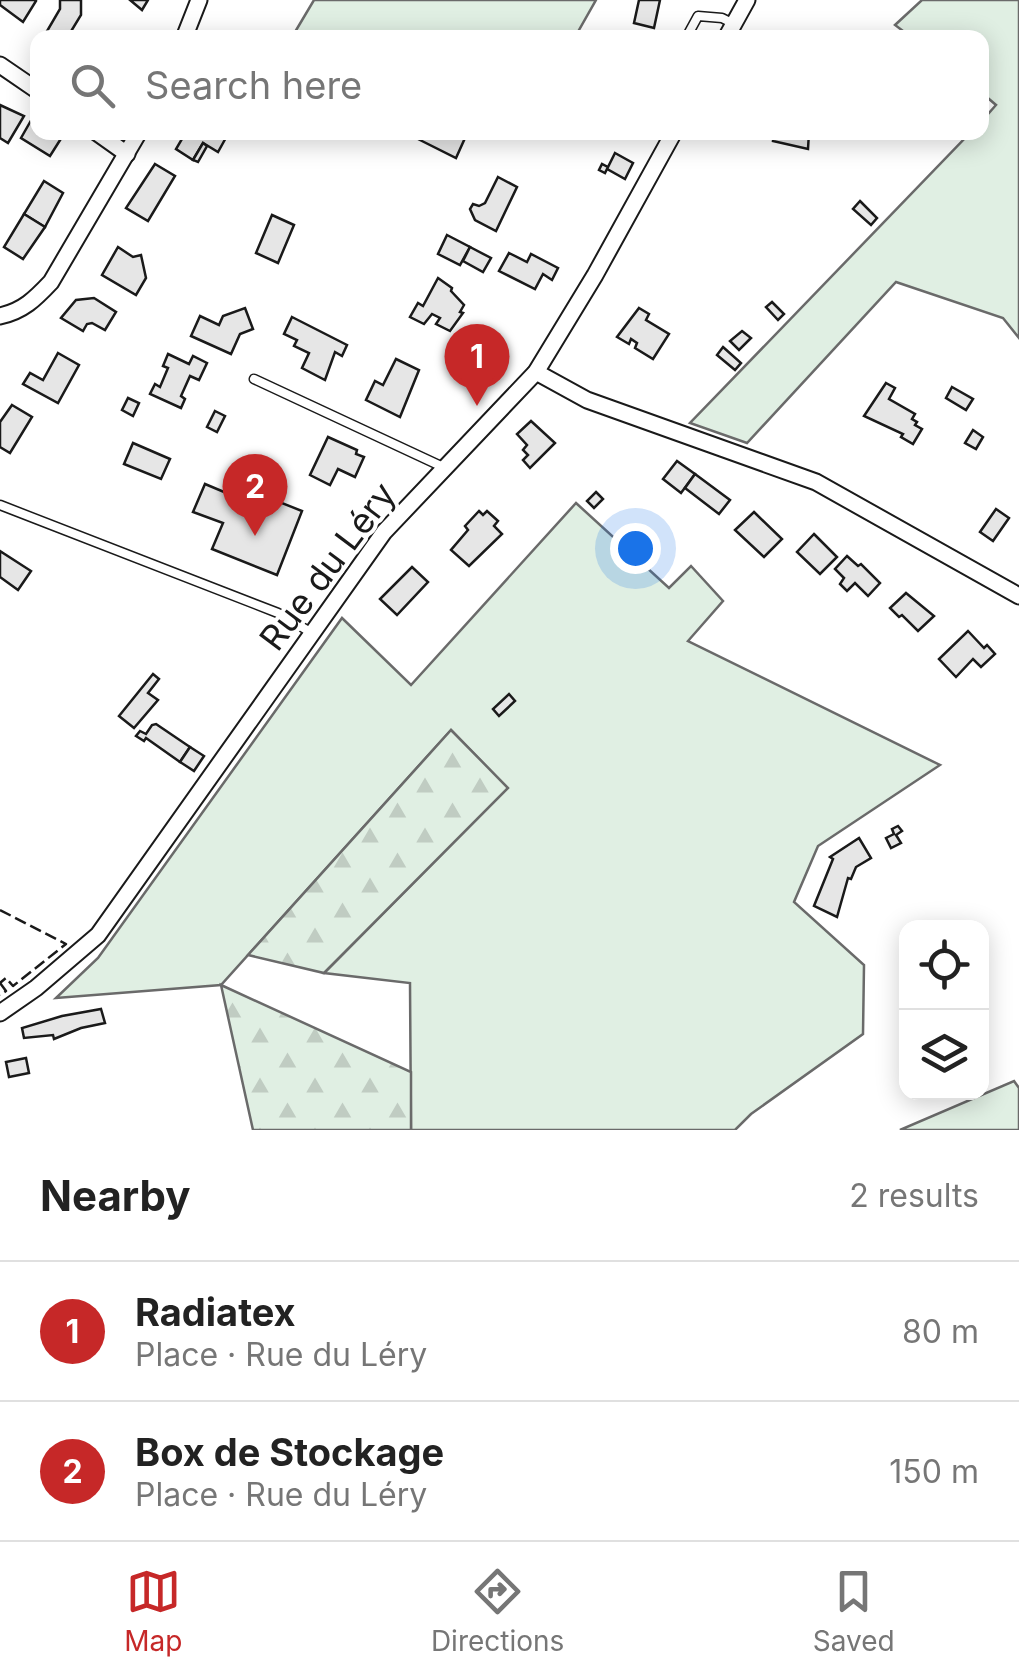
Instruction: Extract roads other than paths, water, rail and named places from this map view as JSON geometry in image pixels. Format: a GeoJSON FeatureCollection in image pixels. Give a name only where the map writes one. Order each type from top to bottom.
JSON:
{"type":"FeatureCollection","features":[{"type":"Feature","properties":{"kind":"street"},"geometry":{"type":"LineString","coordinates":[[187,30],[199,0]]}},
{"type":"Feature","properties":{"kind":"street"},"geometry":{"type":"LineString","coordinates":[[731,30],[748,0]]}},
{"type":"Feature","properties":{"kind":"street"},"geometry":{"type":"LineString","coordinates":[[0,65],[30,86]]}},
{"type":"Feature","properties":{"kind":"street"},"geometry":{"type":"LineString","coordinates":[[107,140],[126,154]]}},
{"type":"Feature","properties":{"kind":"street"},"geometry":{"type":"LineString","coordinates":[[0,316],[32,302],[51,282],[134,140]]}},
{"type":"Feature","properties":{"kind":"street","name":"Rue du Léry"},"geometry":{"type":"LineString","coordinates":[[0,1014],[98,935],[384,532],[536,372],[596,276],[670,140]]}},
{"type":"Feature","properties":{"kind":"street"},"geometry":{"type":"LineString","coordinates":[[536,372],[587,400],[816,482],[1019,596]]}},
{"type":"Feature","properties":{"kind":"lane"},"geometry":{"type":"LineString","coordinates":[[690,30],[698,16],[722,18],[729,30]]}},
{"type":"Feature","properties":{"kind":"lane"},"geometry":{"type":"LineString","coordinates":[[254,379],[443,467]]}},
{"type":"Feature","properties":{"kind":"lane"},"geometry":{"type":"LineString","coordinates":[[0,505],[278,613],[312,634]]}},
{"type":"Feature","properties":{"kind":"place","name":"Radiatex"},"geometry":{"type":"Point","coordinates":[477,406]}},
{"type":"Feature","properties":{"kind":"place","name":"Box de Stockage"},"geometry":{"type":"Point","coordinates":[255,536]}}]}
